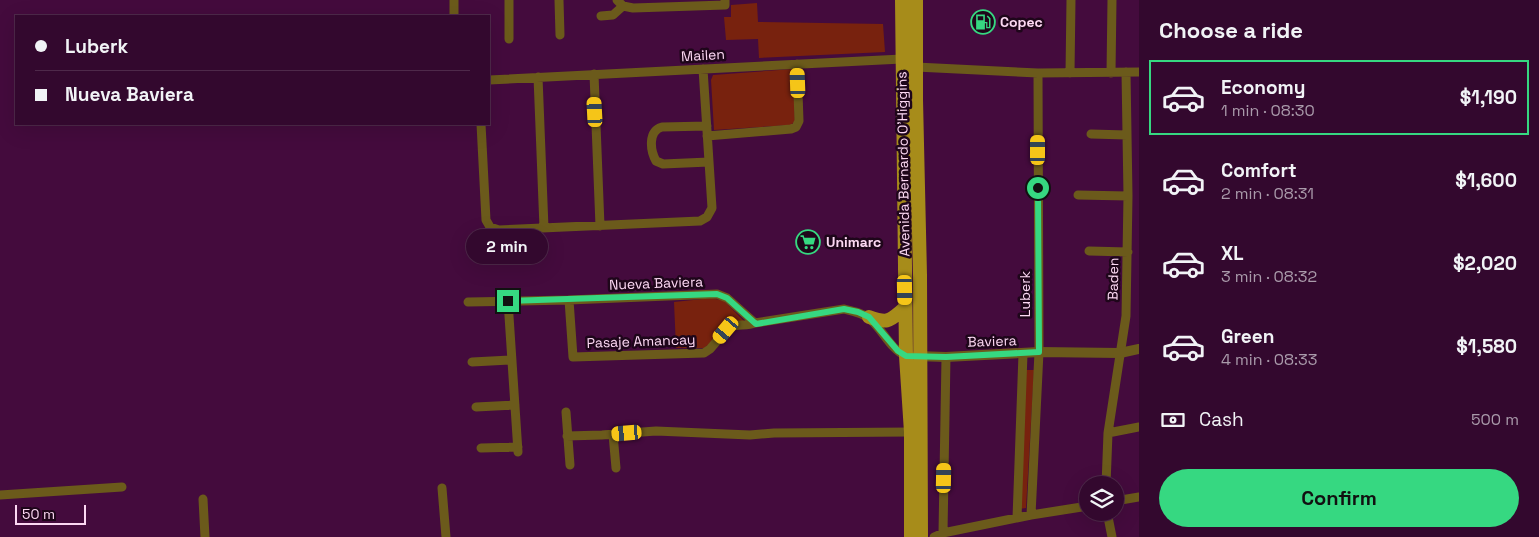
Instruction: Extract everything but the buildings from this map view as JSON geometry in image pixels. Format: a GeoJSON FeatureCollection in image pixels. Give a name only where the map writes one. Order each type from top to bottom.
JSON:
{"type":"FeatureCollection","features":[{"type":"Feature","properties":{"kind":"main road","name":"Avenida Bernardo O'Higgins"},"geometry":{"type":"LineString","coordinates":[[902,0],[905,308],[911,432],[911,537]]}},
{"type":"Feature","properties":{"kind":"main road","name":"Avenida Bernardo O'Higgins"},"geometry":{"type":"LineString","coordinates":[[916,0],[921,537]]}},
{"type":"Feature","properties":{"kind":"main road"},"geometry":{"type":"LineString","coordinates":[[904,211],[919,211]]}},
{"type":"Feature","properties":{"kind":"main road"},"geometry":{"type":"LineString","coordinates":[[869,317],[884,322],[892,319],[905,308]]}},
{"type":"Feature","properties":{"kind":"street"},"geometry":{"type":"LineString","coordinates":[[454,0],[454,15]]}},
{"type":"Feature","properties":{"kind":"street"},"geometry":{"type":"LineString","coordinates":[[509,0],[509,39]]}},
{"type":"Feature","properties":{"kind":"street"},"geometry":{"type":"LineString","coordinates":[[559,0],[560,35]]}},
{"type":"Feature","properties":{"kind":"street"},"geometry":{"type":"LineString","coordinates":[[1070,73],[1071,0]]}},
{"type":"Feature","properties":{"kind":"street"},"geometry":{"type":"LineString","coordinates":[[1111,72],[1112,0]]}},
{"type":"Feature","properties":{"kind":"street"},"geometry":{"type":"LineString","coordinates":[[601,16],[613,15],[620,3],[634,8],[674,3],[725,2]]}},
{"type":"Feature","properties":{"kind":"street"},"geometry":{"type":"LineString","coordinates":[[902,59],[916,67],[1038,73],[1139,72]]}},
{"type":"Feature","properties":{"kind":"street","name":"Mailen"},"geometry":{"type":"LineString","coordinates":[[490,80],[902,59]]}},
{"type":"Feature","properties":{"kind":"street"},"geometry":{"type":"LineString","coordinates":[[708,136],[791,130],[796,127],[799,121],[797,64]]}},
{"type":"Feature","properties":{"kind":"street"},"geometry":{"type":"LineString","coordinates":[[481,125],[486,217],[490,226],[499,230],[695,222],[704,220],[712,208],[703,69]]}},
{"type":"Feature","properties":{"kind":"street","name":"Baden"},"geometry":{"type":"LineString","coordinates":[[1106,476],[1108,433],[1126,316],[1128,134],[1126,72]]}},
{"type":"Feature","properties":{"kind":"street","name":"Luberk"},"geometry":{"type":"LineString","coordinates":[[1031,515],[1039,352],[1038,73]]}},
{"type":"Feature","properties":{"kind":"street"},"geometry":{"type":"LineString","coordinates":[[594,74],[600,226]]}},
{"type":"Feature","properties":{"kind":"street"},"geometry":{"type":"LineString","coordinates":[[538,77],[544,228]]}},
{"type":"Feature","properties":{"kind":"street"},"geometry":{"type":"LineString","coordinates":[[707,126],[662,127],[657,129],[653,132],[652,137],[653,156],[658,162],[663,164],[709,162]]}},
{"type":"Feature","properties":{"kind":"street"},"geometry":{"type":"LineString","coordinates":[[1091,134],[1128,134]]}},
{"type":"Feature","properties":{"kind":"street"},"geometry":{"type":"LineString","coordinates":[[1078,196],[1128,196]]}},
{"type":"Feature","properties":{"kind":"street"},"geometry":{"type":"LineString","coordinates":[[1089,251],[1128,252]]}},
{"type":"Feature","properties":{"kind":"street","name":"Nueva Baviera"},"geometry":{"type":"LineString","coordinates":[[468,302],[717,294],[727,298],[756,324]]}},
{"type":"Feature","properties":{"kind":"street","name":"Pasaje Amancay"},"geometry":{"type":"LineString","coordinates":[[569,300],[572,358],[704,352],[710,349],[729,327],[756,324]]}},
{"type":"Feature","properties":{"kind":"street"},"geometry":{"type":"LineString","coordinates":[[481,448],[518,449],[508,301]]}},
{"type":"Feature","properties":{"kind":"street"},"geometry":{"type":"LineString","coordinates":[[756,324],[844,309],[869,317],[898,351],[906,356]]}},
{"type":"Feature","properties":{"kind":"street","name":"Baviera"},"geometry":{"type":"LineString","coordinates":[[906,356],[946,357],[1039,352],[1120,353],[1139,349]]}},
{"type":"Feature","properties":{"kind":"street"},"geometry":{"type":"LineString","coordinates":[[1017,518],[1023,354]]}},
{"type":"Feature","properties":{"kind":"street"},"geometry":{"type":"LineString","coordinates":[[943,533],[946,357]]}},
{"type":"Feature","properties":{"kind":"street"},"geometry":{"type":"LineString","coordinates":[[472,362],[512,360]]}},
{"type":"Feature","properties":{"kind":"street"},"geometry":{"type":"LineString","coordinates":[[476,407],[515,405]]}},
{"type":"Feature","properties":{"kind":"street"},"geometry":{"type":"LineString","coordinates":[[566,412],[570,464]]}},
{"type":"Feature","properties":{"kind":"street"},"geometry":{"type":"LineString","coordinates":[[1108,433],[1139,427]]}},
{"type":"Feature","properties":{"kind":"street"},"geometry":{"type":"LineString","coordinates":[[568,436],[656,431],[750,435],[774,433],[911,432]]}},
{"type":"Feature","properties":{"kind":"street"},"geometry":{"type":"LineString","coordinates":[[613,434],[616,468]]}},
{"type":"Feature","properties":{"kind":"street"},"geometry":{"type":"LineString","coordinates":[[0,495],[122,487]]}},
{"type":"Feature","properties":{"kind":"street"},"geometry":{"type":"LineString","coordinates":[[442,488],[446,537]]}},
{"type":"Feature","properties":{"kind":"street"},"geometry":{"type":"LineString","coordinates":[[1124,499],[1139,496]]}},
{"type":"Feature","properties":{"kind":"street"},"geometry":{"type":"LineString","coordinates":[[203,499],[205,537]]}},
{"type":"Feature","properties":{"kind":"street"},"geometry":{"type":"LineString","coordinates":[[934,537],[943,533],[1031,515],[1079,507]]}},
{"type":"Feature","properties":{"kind":"street"},"geometry":{"type":"LineString","coordinates":[[1109,521],[1112,537]]}},
{"type":"Feature","properties":{"kind":"shaded area"},"geometry":{"type":"Polygon","coordinates":[[[757,3],[758,22],[883,24],[885,52],[759,58],[758,39],[726,40],[724,17],[731,17],[731,5],[757,3]]]}},
{"type":"Feature","properties":{"kind":"shaded area"},"geometry":{"type":"Polygon","coordinates":[[[793,69],[795,122],[790,125],[714,130],[711,80],[713,75],[793,69]]]}},
{"type":"Feature","properties":{"kind":"shaded area"},"geometry":{"type":"Polygon","coordinates":[[[712,298],[724,301],[744,321],[726,323],[704,348],[676,348],[674,302],[712,298]]]}},
{"type":"Feature","properties":{"kind":"shaded area"},"geometry":{"type":"Polygon","coordinates":[[[1025,370],[1034,370],[1026,508],[1019,509],[1025,370]]]}},
{"type":"Feature","properties":{"kind":"place","name":"Copec"},"geometry":{"type":"Point","coordinates":[983,22]}},
{"type":"Feature","properties":{"kind":"place","name":"Unimarc"},"geometry":{"type":"Point","coordinates":[808,242]}},
{"type":"Feature","properties":{"kind":"route"},"geometry":{"type":"LineString","coordinates":[[508,301],[717,294],[727,298],[756,324],[844,309],[858,312],[869,317],[898,351],[906,356],[946,357],[1039,352],[1038,188]]}}]}
